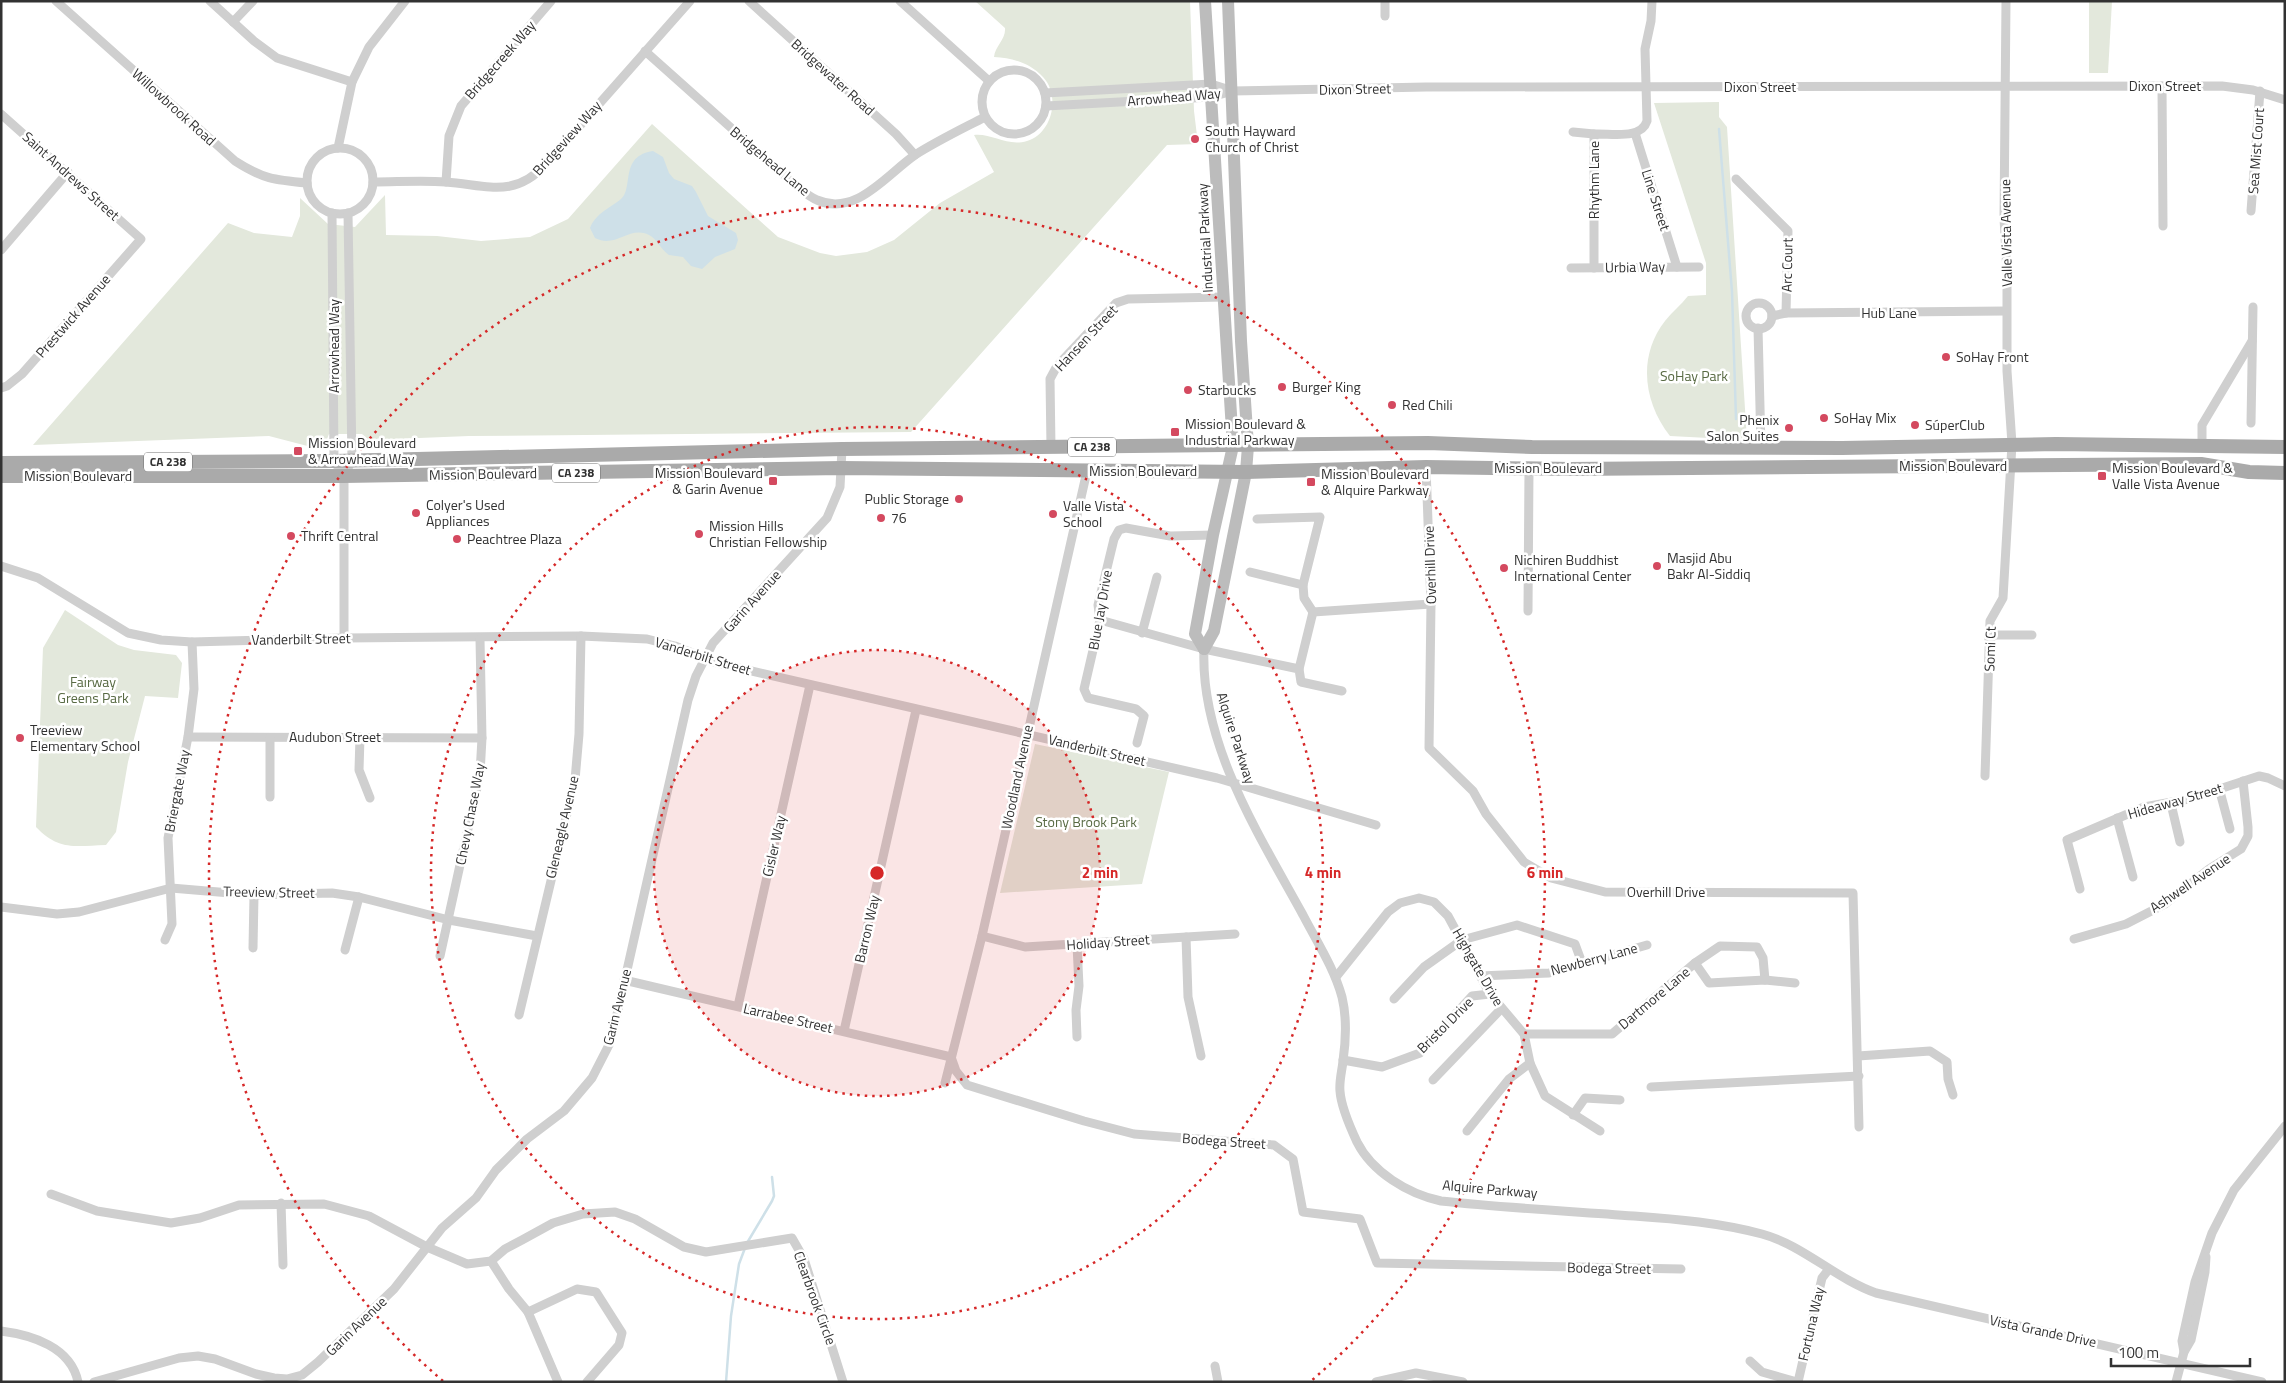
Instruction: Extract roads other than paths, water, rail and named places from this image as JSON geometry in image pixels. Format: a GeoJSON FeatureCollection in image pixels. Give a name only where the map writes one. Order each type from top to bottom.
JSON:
{"type":"FeatureCollection","features":[{"type":"Feature","properties":{"kind":"main road","name":"Industrial Parkway"},"geometry":{"type":"LineString","coordinates":[[1205,1],[1233,446],[1228,472]]}},
{"type":"Feature","properties":{"kind":"main road"},"geometry":{"type":"LineString","coordinates":[[1228,1],[1233,91],[1241,341],[1248,446],[1246,472]]}},
{"type":"Feature","properties":{"kind":"main road","name":"Mission Boulevard"},"geometry":{"type":"LineString","coordinates":[[1,463],[334,461],[842,449],[1428,443],[1541,447],[1842,448],[2012,444],[2285,447]]}},
{"type":"Feature","properties":{"kind":"main road","name":"Mission Boulevard"},"geometry":{"type":"LineString","coordinates":[[1,476],[344,476],[841,468],[1246,472],[1426,467],[1529,469],[2201,464],[2249,472],[2285,474]]}},
{"type":"Feature","properties":{"kind":"main road","name":"Alquire Parkway"},"geometry":{"type":"LineString","coordinates":[[1228,472],[1213,535],[1195,634],[1204,649],[1214,631],[1246,472]]}},
{"type":"Feature","properties":{"kind":"street","name":"Willowbrook Road"},"geometry":{"type":"LineString","coordinates":[[56,1],[235,161],[258,176],[282,181],[307,183]]}},
{"type":"Feature","properties":{"kind":"street"},"geometry":{"type":"LineString","coordinates":[[210,1],[254,41],[277,58],[352,82]]}},
{"type":"Feature","properties":{"kind":"street"},"geometry":{"type":"LineString","coordinates":[[234,22],[253,1]]}},
{"type":"Feature","properties":{"kind":"street"},"geometry":{"type":"LineString","coordinates":[[338,148],[352,82],[369,47],[406,1]]}},
{"type":"Feature","properties":{"kind":"street","name":"Bridgecreek Way"},"geometry":{"type":"LineString","coordinates":[[446,182],[450,136],[461,106],[551,1]]}},
{"type":"Feature","properties":{"kind":"street","name":"Bridgeview Way"},"geometry":{"type":"LineString","coordinates":[[373,182],[446,182],[492,188],[510,187],[530,179],[546,164],[690,1]]}},
{"type":"Feature","properties":{"kind":"street","name":"Bridgewater Road"},"geometry":{"type":"LineString","coordinates":[[749,1],[896,134],[915,155]]}},
{"type":"Feature","properties":{"kind":"street"},"geometry":{"type":"LineString","coordinates":[[900,1],[989,81]]}},
{"type":"Feature","properties":{"kind":"street"},"geometry":{"type":"LineString","coordinates":[[1385,1],[1385,16]]}},
{"type":"Feature","properties":{"kind":"street"},"geometry":{"type":"LineString","coordinates":[[1635,133],[1641,131],[1647,121],[1645,49],[1651,20],[1652,1]]}},
{"type":"Feature","properties":{"kind":"street","name":"Valle Vista Avenue"},"geometry":{"type":"LineString","coordinates":[[2006,1],[2006,311],[2007,371],[2012,444],[2011,465]]}},
{"type":"Feature","properties":{"kind":"street","name":"Bridgehead Lane"},"geometry":{"type":"LineString","coordinates":[[645,51],[795,185],[816,200],[831,204],[848,203],[868,193],[915,155],[985,117]]}},
{"type":"Feature","properties":{"kind":"street"},"geometry":{"type":"LineString","coordinates":[[1020,70],[1037,79],[1045,93],[1046,106],[1038,123],[1021,133],[1012,134],[999,130],[985,117],[982,98],[989,81],[1001,72],[1020,70]]}},
{"type":"Feature","properties":{"kind":"street"},"geometry":{"type":"LineString","coordinates":[[2162,86],[2163,226]]}},
{"type":"Feature","properties":{"kind":"street","name":"Dixon Street"},"geometry":{"type":"LineString","coordinates":[[1233,91],[1434,87],[2227,86],[2260,91],[2285,100]]}},
{"type":"Feature","properties":{"kind":"street","name":"Arrowhead Way"},"geometry":{"type":"LineString","coordinates":[[1046,106],[1211,91]]}},
{"type":"Feature","properties":{"kind":"street","name":"Arrowhead Way"},"geometry":{"type":"LineString","coordinates":[[1045,93],[1233,91]]}},
{"type":"Feature","properties":{"kind":"street","name":"Sea Mist Court"},"geometry":{"type":"LineString","coordinates":[[2251,212],[2260,91]]}},
{"type":"Feature","properties":{"kind":"street","name":"Saint Andrews Street"},"geometry":{"type":"LineString","coordinates":[[1,114],[141,239]]}},
{"type":"Feature","properties":{"kind":"street"},"geometry":{"type":"LineString","coordinates":[[1573,132],[1594,134]]}},
{"type":"Feature","properties":{"kind":"street","name":"Rhythm Lane"},"geometry":{"type":"LineString","coordinates":[[1594,268],[1594,134],[1635,133]]}},
{"type":"Feature","properties":{"kind":"street","name":"Line Street"},"geometry":{"type":"LineString","coordinates":[[1635,133],[1677,267]]}},
{"type":"Feature","properties":{"kind":"street"},"geometry":{"type":"LineString","coordinates":[[338,148],[352,150],[363,157],[370,168],[373,182],[370,196],[361,207],[348,213],[332,213],[323,209],[309,193],[307,183],[309,170],[316,159],[326,151],[338,148]]}},
{"type":"Feature","properties":{"kind":"street"},"geometry":{"type":"LineString","coordinates":[[1,250],[68,172]]}},
{"type":"Feature","properties":{"kind":"street","name":"Arc Court"},"geometry":{"type":"LineString","coordinates":[[1736,179],[1788,231],[1786,313]]}},
{"type":"Feature","properties":{"kind":"street","name":"Arrowhead Way"},"geometry":{"type":"LineString","coordinates":[[332,213],[334,461]]}},
{"type":"Feature","properties":{"kind":"street","name":"Arrowhead Way"},"geometry":{"type":"LineString","coordinates":[[344,638],[344,476],[352,460],[348,213]]}},
{"type":"Feature","properties":{"kind":"street","name":"Prestwick Avenue"},"geometry":{"type":"LineString","coordinates":[[1,388],[7,386],[22,374],[141,239]]}},
{"type":"Feature","properties":{"kind":"street","name":"Urbia Way"},"geometry":{"type":"LineString","coordinates":[[1571,268],[1699,267]]}},
{"type":"Feature","properties":{"kind":"street","name":"Hansen Street"},"geometry":{"type":"LineString","coordinates":[[1052,447],[1050,379],[1057,366],[1116,303],[1128,299],[1224,297]]}},
{"type":"Feature","properties":{"kind":"street"},"geometry":{"type":"LineString","coordinates":[[1761,447],[1758,328],[1752,326],[1747,320],[1746,314],[1750,306],[1755,303],[1764,304],[1770,309],[1772,316]]}},
{"type":"Feature","properties":{"kind":"street"},"geometry":{"type":"LineString","coordinates":[[2251,422],[2253,307]]}},
{"type":"Feature","properties":{"kind":"street","name":"Hub Lane"},"geometry":{"type":"LineString","coordinates":[[1758,328],[1769,324],[1772,316],[1786,313],[2006,311]]}},
{"type":"Feature","properties":{"kind":"street"},"geometry":{"type":"LineString","coordinates":[[2202,446],[2202,426],[2252,341]]}},
{"type":"Feature","properties":{"kind":"street","name":"Garin Avenue"},"geometry":{"type":"LineString","coordinates":[[94,1382],[179,1358],[198,1356],[215,1359],[256,1374],[274,1378],[287,1380],[302,1375],[394,1289],[442,1228],[476,1198],[496,1170],[527,1139],[564,1110],[592,1078],[611,1041],[688,700],[696,676],[714,643],[827,518],[840,487],[842,449]]}},
{"type":"Feature","properties":{"kind":"street"},"geometry":{"type":"LineString","coordinates":[[334,461],[344,476]]}},
{"type":"Feature","properties":{"kind":"street","name":"Somi Ct"},"geometry":{"type":"LineString","coordinates":[[1985,776],[1989,703],[1990,621],[2003,598],[2011,465]]}},
{"type":"Feature","properties":{"kind":"street","name":"Overhill Drive"},"geometry":{"type":"LineString","coordinates":[[1426,467],[1431,604],[1429,748],[1472,792],[1486,814],[1524,862],[1551,878],[1605,892],[1853,893],[1859,1127]]}},
{"type":"Feature","properties":{"kind":"street"},"geometry":{"type":"LineString","coordinates":[[1528,611],[1529,469]]}},
{"type":"Feature","properties":{"kind":"street","name":"Woodland Avenue"},"geometry":{"type":"LineString","coordinates":[[945,1083],[982,936],[1087,471]]}},
{"type":"Feature","properties":{"kind":"street"},"geometry":{"type":"LineString","coordinates":[[1257,519],[1320,517],[1303,584],[1304,598],[1313,612],[1298,669],[1301,682],[1342,691]]}},
{"type":"Feature","properties":{"kind":"street","name":"Blue Jay Drive"},"geometry":{"type":"LineString","coordinates":[[1136,743],[1144,716],[1136,709],[1088,698],[1084,689],[1100,620],[1098,605],[1114,539],[1119,530],[1126,528],[1170,536],[1213,535]]}},
{"type":"Feature","properties":{"kind":"street","name":"Vanderbilt Street"},"geometry":{"type":"LineString","coordinates":[[1,566],[38,578],[128,633],[161,640],[192,642],[344,638],[480,639],[581,636],[646,639],[675,646],[706,658],[810,685],[1232,782],[1376,825]]}},
{"type":"Feature","properties":{"kind":"street"},"geometry":{"type":"LineString","coordinates":[[1250,572],[1303,584]]}},
{"type":"Feature","properties":{"kind":"street"},"geometry":{"type":"LineString","coordinates":[[1142,633],[1157,577]]}},
{"type":"Feature","properties":{"kind":"street"},"geometry":{"type":"LineString","coordinates":[[1313,612],[1431,604]]}},
{"type":"Feature","properties":{"kind":"street"},"geometry":{"type":"LineString","coordinates":[[1100,620],[1204,649],[1298,669]]}},
{"type":"Feature","properties":{"kind":"street"},"geometry":{"type":"LineString","coordinates":[[1989,639],[1995,634],[2032,636]]}},
{"type":"Feature","properties":{"kind":"street","name":"Gleneagle Avenue"},"geometry":{"type":"LineString","coordinates":[[519,1015],[575,780],[579,734],[581,636]]}},
{"type":"Feature","properties":{"kind":"street","name":"Chevy Chase Way"},"geometry":{"type":"LineString","coordinates":[[440,956],[480,774],[482,738],[480,639]]}},
{"type":"Feature","properties":{"kind":"street","name":"Briergate Way"},"geometry":{"type":"LineString","coordinates":[[166,940],[172,924],[168,838],[188,738],[194,689],[192,642]]}},
{"type":"Feature","properties":{"kind":"street","name":"Alquire Parkway"},"geometry":{"type":"LineString","coordinates":[[1204,649],[1203,671],[1206,697],[1232,782],[1336,977],[1346,1023],[1340,1093],[1357,1143],[1370,1161],[1386,1176],[1429,1198],[1451,1202],[1667,1219],[1736,1228],[1764,1234],[1829,1269]]}},
{"type":"Feature","properties":{"kind":"street","name":"Gisler Way"},"geometry":{"type":"LineString","coordinates":[[738,1006],[810,685]]}},
{"type":"Feature","properties":{"kind":"street","name":"Barron Way"},"geometry":{"type":"LineString","coordinates":[[844,1031],[916,710]]}},
{"type":"Feature","properties":{"kind":"street"},"geometry":{"type":"LineString","coordinates":[[360,737],[358,770],[370,798]]}},
{"type":"Feature","properties":{"kind":"street","name":"Audubon Street"},"geometry":{"type":"LineString","coordinates":[[188,738],[482,738]]}},
{"type":"Feature","properties":{"kind":"street"},"geometry":{"type":"LineString","coordinates":[[270,738],[270,798]]}},
{"type":"Feature","properties":{"kind":"street","name":"Hideaway Street"},"geometry":{"type":"LineString","coordinates":[[2080,889],[2067,840],[2144,807],[2171,804],[2259,776],[2285,786]]}},
{"type":"Feature","properties":{"kind":"street","name":"Ashwell Avenue"},"geometry":{"type":"LineString","coordinates":[[2074,938],[2126,924],[2164,904],[2209,869],[2241,849],[2248,836],[2247,804],[2243,781]]}},
{"type":"Feature","properties":{"kind":"street"},"geometry":{"type":"LineString","coordinates":[[2219,788],[2230,828]]}},
{"type":"Feature","properties":{"kind":"street"},"geometry":{"type":"LineString","coordinates":[[2171,804],[2180,842]]}},
{"type":"Feature","properties":{"kind":"street"},"geometry":{"type":"LineString","coordinates":[[2117,818],[2133,876]]}},
{"type":"Feature","properties":{"kind":"street","name":"Treeview Street"},"geometry":{"type":"LineString","coordinates":[[1,907],[57,914],[170,888],[254,895],[332,893],[359,897],[449,920],[537,936]]}},
{"type":"Feature","properties":{"kind":"street"},"geometry":{"type":"LineString","coordinates":[[254,895],[254,948]]}},
{"type":"Feature","properties":{"kind":"street"},"geometry":{"type":"LineString","coordinates":[[345,950],[359,897]]}},
{"type":"Feature","properties":{"kind":"street","name":"Highgate Drive"},"geometry":{"type":"LineString","coordinates":[[1336,977],[1388,912],[1400,903],[1419,898],[1434,902],[1448,916],[1490,994],[1524,1034]]}},
{"type":"Feature","properties":{"kind":"street"},"geometry":{"type":"LineString","coordinates":[[1394,999],[1424,967],[1462,940],[1517,925],[1575,944],[1582,963]]}},
{"type":"Feature","properties":{"kind":"street","name":"Holiday Street"},"geometry":{"type":"LineString","coordinates":[[982,936],[1025,947],[1235,934]]}},
{"type":"Feature","properties":{"kind":"street"},"geometry":{"type":"LineString","coordinates":[[1186,937],[1188,997],[1201,1056]]}},
{"type":"Feature","properties":{"kind":"street"},"geometry":{"type":"LineString","coordinates":[[1077,945],[1079,986],[1076,1010],[1077,1037]]}},
{"type":"Feature","properties":{"kind":"street","name":"Newberry Lane"},"geometry":{"type":"LineString","coordinates":[[1480,976],[1549,973],[1647,945]]}},
{"type":"Feature","properties":{"kind":"street","name":"Dartmore Lane"},"geometry":{"type":"LineString","coordinates":[[1524,1034],[1612,1034],[1695,964],[1720,946],[1757,947],[1763,958],[1765,980]]}},
{"type":"Feature","properties":{"kind":"street","name":"Dartmore Lane"},"geometry":{"type":"LineString","coordinates":[[1695,964],[1709,983],[1765,980],[1795,983]]}},
{"type":"Feature","properties":{"kind":"street","name":"Larrabee Street"},"geometry":{"type":"LineString","coordinates":[[624,980],[951,1057]]}},
{"type":"Feature","properties":{"kind":"street","name":"Bristol Drive"},"geometry":{"type":"LineString","coordinates":[[1343,1060],[1382,1067],[1420,1053],[1472,996],[1490,994]]}},
{"type":"Feature","properties":{"kind":"street"},"geometry":{"type":"LineString","coordinates":[[1433,1080],[1501,1009]]}},
{"type":"Feature","properties":{"kind":"street"},"geometry":{"type":"LineString","coordinates":[[1524,1034],[1530,1063],[1545,1096],[1600,1131]]}},
{"type":"Feature","properties":{"kind":"street"},"geometry":{"type":"LineString","coordinates":[[1858,1056],[1930,1051],[1947,1062],[1948,1079],[1953,1095]]}},
{"type":"Feature","properties":{"kind":"street","name":"Bodega Street"},"geometry":{"type":"LineString","coordinates":[[951,1057],[956,1071],[967,1084],[1084,1121],[1134,1134],[1274,1145],[1292,1159],[1303,1212],[1360,1219],[1377,1263],[1682,1268]]}},
{"type":"Feature","properties":{"kind":"street"},"geometry":{"type":"LineString","coordinates":[[1468,1131],[1509,1079],[1530,1063]]}},
{"type":"Feature","properties":{"kind":"street"},"geometry":{"type":"LineString","coordinates":[[1651,1087],[1859,1076]]}},
{"type":"Feature","properties":{"kind":"street"},"geometry":{"type":"LineString","coordinates":[[1573,1115],[1584,1098],[1620,1100]]}},
{"type":"Feature","properties":{"kind":"street"},"geometry":{"type":"LineString","coordinates":[[2176,1382],[2184,1352],[2190,1340],[2212,1233],[2234,1190],[2285,1126]]}},
{"type":"Feature","properties":{"kind":"street"},"geometry":{"type":"LineString","coordinates":[[51,1194],[97,1212],[172,1223],[200,1218],[232,1206],[281,1203],[317,1203],[360,1212],[467,1264],[491,1261],[509,1289],[528,1312],[558,1382]]}},
{"type":"Feature","properties":{"kind":"street"},"geometry":{"type":"LineString","coordinates":[[281,1203],[283,1265]]}},
{"type":"Feature","properties":{"kind":"street","name":"Clearbrook Circle"},"geometry":{"type":"LineString","coordinates":[[491,1261],[505,1249],[553,1224],[583,1214],[615,1212],[635,1219],[684,1247],[706,1252],[792,1238],[804,1259],[843,1382]]}},
{"type":"Feature","properties":{"kind":"street","name":"Vista Grande Drive"},"geometry":{"type":"LineString","coordinates":[[1829,1269],[1860,1288],[1876,1294],[2262,1382]]}},
{"type":"Feature","properties":{"kind":"street","name":"Fortuna Way"},"geometry":{"type":"LineString","coordinates":[[1798,1382],[1822,1278],[1829,1269]]}},
{"type":"Feature","properties":{"kind":"street"},"geometry":{"type":"LineString","coordinates":[[528,1312],[577,1289],[596,1292],[622,1333],[620,1345],[587,1382]]}},
{"type":"Feature","properties":{"kind":"street"},"geometry":{"type":"LineString","coordinates":[[1,1331],[33,1337],[55,1348],[72,1368],[78,1382]]}},
{"type":"Feature","properties":{"kind":"street"},"geometry":{"type":"LineString","coordinates":[[1750,1361],[1762,1372],[1798,1382]]}},
{"type":"Feature","properties":{"kind":"street"},"geometry":{"type":"LineString","coordinates":[[1215,1366],[1218,1382]]}},
{"type":"Feature","properties":{"kind":"street"},"geometry":{"type":"LineString","coordinates":[[1376,1382],[1416,1373],[1463,1382]]}},
{"type":"Feature","properties":{"kind":"waterway"},"geometry":{"type":"LineString","coordinates":[[1719,129],[1732,292],[1736,419]]}},
{"type":"Feature","properties":{"kind":"waterway"},"geometry":{"type":"LineString","coordinates":[[747,1243],[774,1196],[772,1177]]}},
{"type":"Feature","properties":{"kind":"waterway"},"geometry":{"type":"LineString","coordinates":[[726,1382],[731,1316],[739,1264],[745,1248]]}},
{"type":"Feature","properties":{"kind":"place","name":"South Hayward Church of Christ"},"geometry":{"type":"Point","coordinates":[1195,139]}},
{"type":"Feature","properties":{"kind":"place","name":"SoHay Front"},"geometry":{"type":"Point","coordinates":[1946,357]}},
{"type":"Feature","properties":{"kind":"place","name":"Burger King"},"geometry":{"type":"Point","coordinates":[1282,387]}},
{"type":"Feature","properties":{"kind":"place","name":"Starbucks"},"geometry":{"type":"Point","coordinates":[1188,390]}},
{"type":"Feature","properties":{"kind":"place","name":"Red Chili"},"geometry":{"type":"Point","coordinates":[1392,405]}},
{"type":"Feature","properties":{"kind":"place","name":"SoHay Mix"},"geometry":{"type":"Point","coordinates":[1824,418]}},
{"type":"Feature","properties":{"kind":"place","name":"SúperClub"},"geometry":{"type":"Point","coordinates":[1915,425]}},
{"type":"Feature","properties":{"kind":"place","name":"Phenix Salon Suites"},"geometry":{"type":"Point","coordinates":[1789,428]}},
{"type":"Feature","properties":{"kind":"place","name":"Mission Boulevard & Industrial Parkway"},"geometry":{"type":"Point","coordinates":[1175,432]}},
{"type":"Feature","properties":{"kind":"place","name":"Mission Boulevard & Arrowhead Way"},"geometry":{"type":"Point","coordinates":[298,451]}},
{"type":"Feature","properties":{"kind":"place","name":"Mission Boulevard & Valle Vista Avenue"},"geometry":{"type":"Point","coordinates":[2102,476]}},
{"type":"Feature","properties":{"kind":"place","name":"Mission Boulevard & Garin Avenue"},"geometry":{"type":"Point","coordinates":[773,481]}},
{"type":"Feature","properties":{"kind":"place","name":"Mission Boulevard & Alquire Parkway"},"geometry":{"type":"Point","coordinates":[1311,482]}},
{"type":"Feature","properties":{"kind":"place","name":"Public Storage"},"geometry":{"type":"Point","coordinates":[959,499]}},
{"type":"Feature","properties":{"kind":"place","name":"Colyer's Used Appliances"},"geometry":{"type":"Point","coordinates":[416,513]}},
{"type":"Feature","properties":{"kind":"place","name":"Valle Vista School"},"geometry":{"type":"Point","coordinates":[1053,514]}},
{"type":"Feature","properties":{"kind":"place","name":"76"},"geometry":{"type":"Point","coordinates":[881,518]}},
{"type":"Feature","properties":{"kind":"place","name":"Mission Hills Christian Fellowship"},"geometry":{"type":"Point","coordinates":[699,534]}},
{"type":"Feature","properties":{"kind":"place","name":"Thrift Central"},"geometry":{"type":"Point","coordinates":[291,536]}},
{"type":"Feature","properties":{"kind":"place","name":"Peachtree Plaza"},"geometry":{"type":"Point","coordinates":[457,539]}},
{"type":"Feature","properties":{"kind":"place","name":"Masjid Abu Bakr Al-Siddiq"},"geometry":{"type":"Point","coordinates":[1657,566]}},
{"type":"Feature","properties":{"kind":"place","name":"Nichiren Buddhist International Center"},"geometry":{"type":"Point","coordinates":[1504,568]}},
{"type":"Feature","properties":{"kind":"place","name":"Treeview Elementary School"},"geometry":{"type":"Point","coordinates":[20,738]}},
{"type":"Feature","properties":{"kind":"park label","name":"SoHay Park"},"geometry":{"type":"Point","coordinates":[1694,376]}},
{"type":"Feature","properties":{"kind":"park label","name":"Fairway Greens Park"},"geometry":{"type":"Point","coordinates":[93,690]}},
{"type":"Feature","properties":{"kind":"park label","name":"Stony Brook Park"},"geometry":{"type":"Point","coordinates":[1086,822]}}]}
